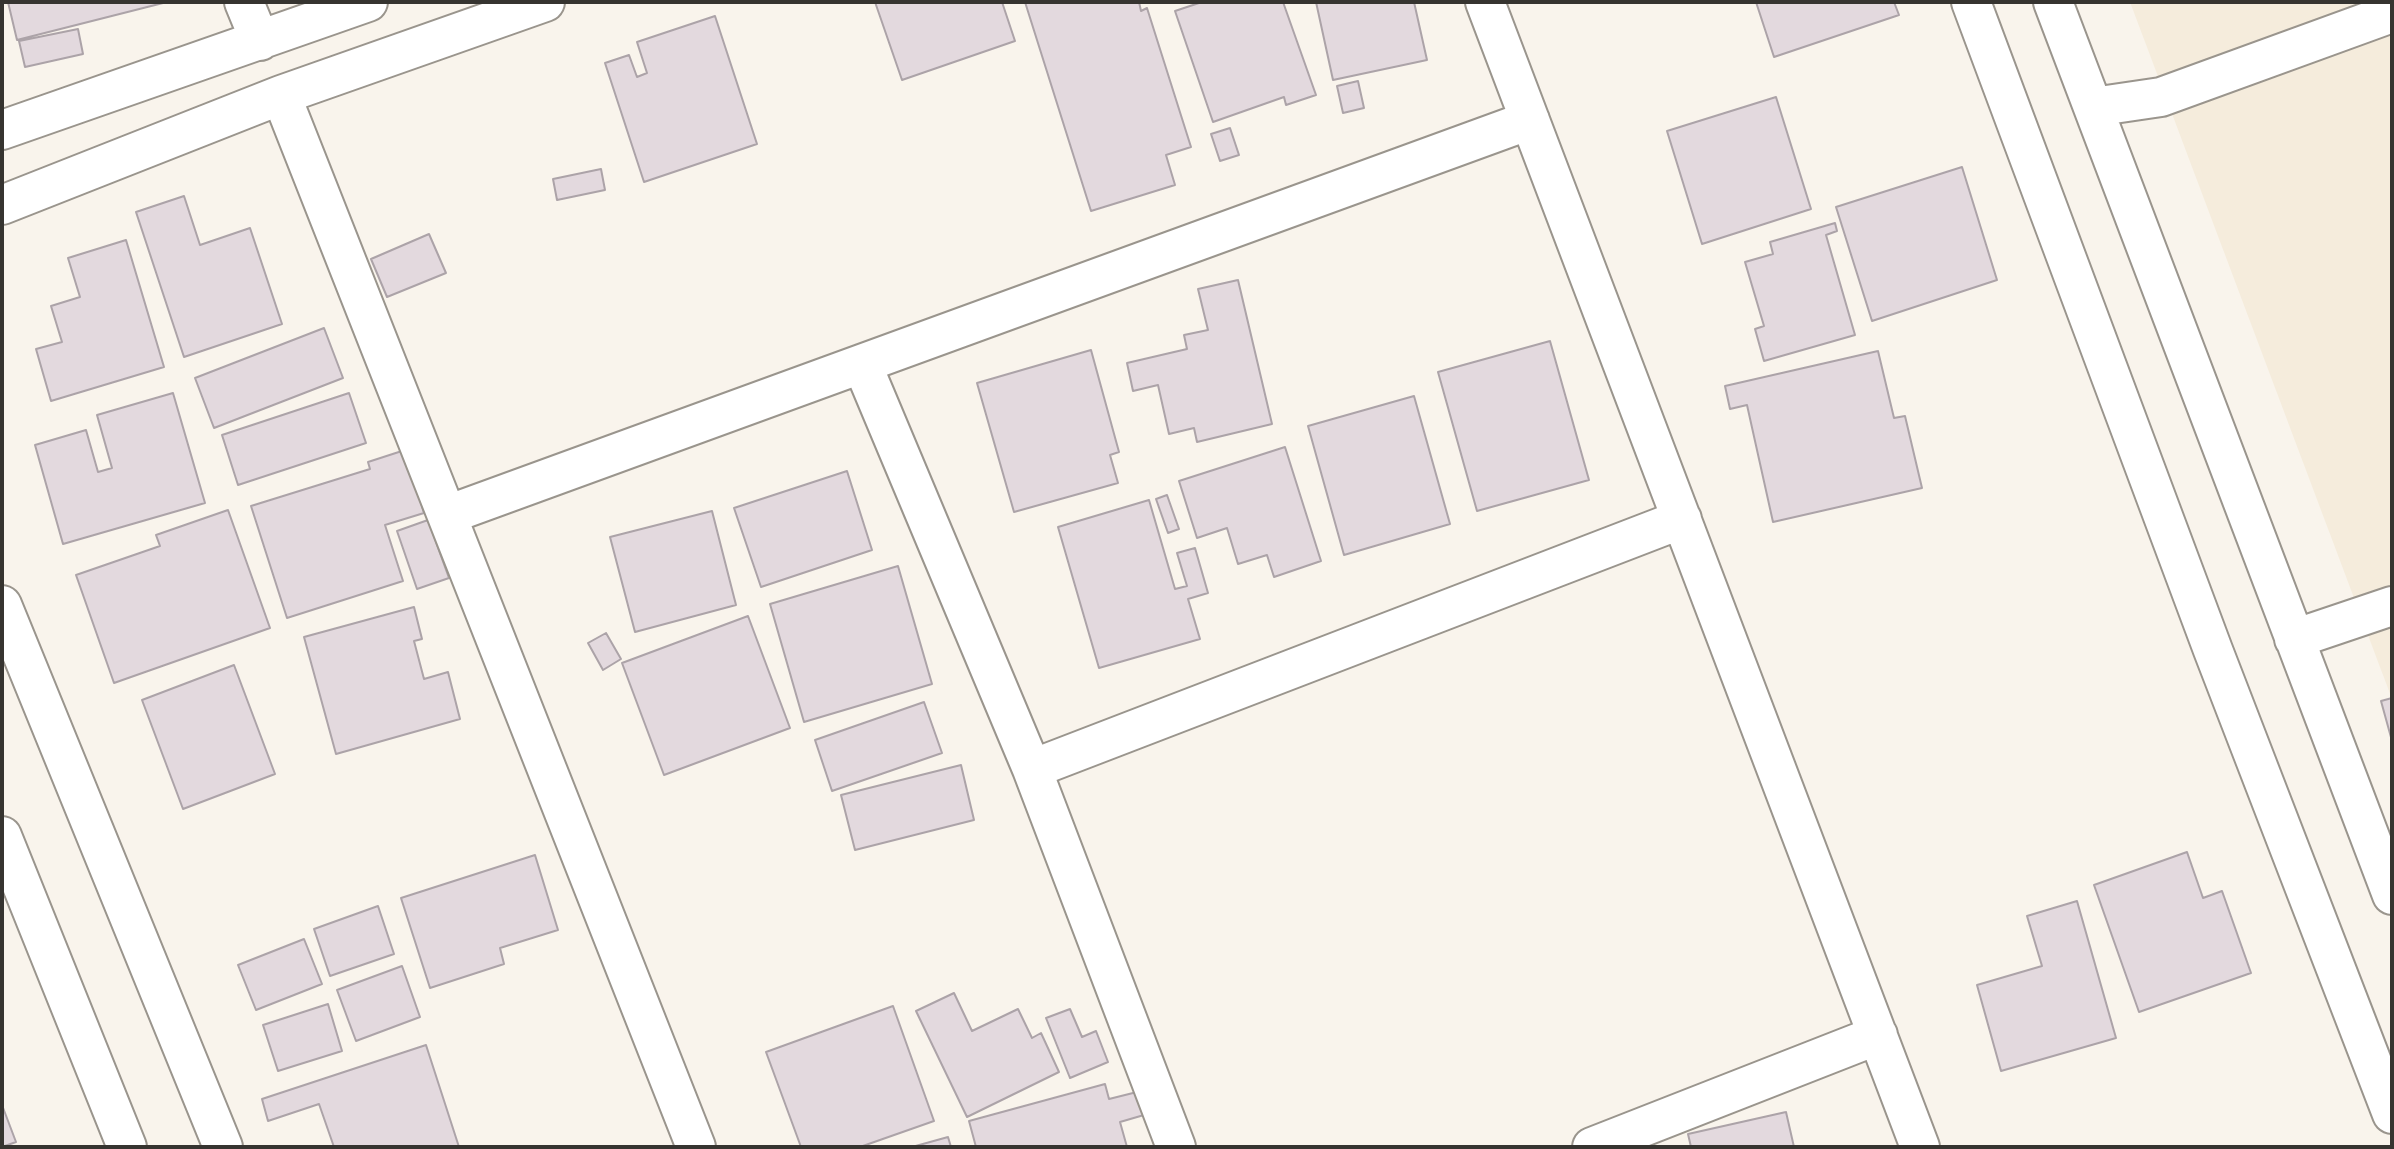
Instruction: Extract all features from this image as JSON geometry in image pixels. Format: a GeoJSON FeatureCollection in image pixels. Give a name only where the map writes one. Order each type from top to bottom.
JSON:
{"type":"FeatureCollection","features":[{"type":"Feature","properties":{"kind":"street"},"geometry":{"type":"LineString","coordinates":[[244,2],[260,41]]}},
{"type":"Feature","properties":{"kind":"street"},"geometry":{"type":"LineString","coordinates":[[2,130],[368,2]]}},
{"type":"Feature","properties":{"kind":"street"},"geometry":{"type":"LineString","coordinates":[[2,205],[281,95],[545,2]]}},
{"type":"Feature","properties":{"kind":"street"},"geometry":{"type":"LineString","coordinates":[[1485,2],[1920,1147]]}},
{"type":"Feature","properties":{"kind":"street"},"geometry":{"type":"LineString","coordinates":[[1971,2],[2213,650],[2392,1114]]}},
{"type":"Feature","properties":{"kind":"street"},"geometry":{"type":"LineString","coordinates":[[2053,2],[2392,895]]}},
{"type":"Feature","properties":{"kind":"street"},"geometry":{"type":"LineString","coordinates":[[2093,107],[2161,97],[2392,13]]}},
{"type":"Feature","properties":{"kind":"street"},"geometry":{"type":"LineString","coordinates":[[281,95],[696,1147]]}},
{"type":"Feature","properties":{"kind":"street"},"geometry":{"type":"LineString","coordinates":[[447,515],[1530,120]]}},
{"type":"Feature","properties":{"kind":"street"},"geometry":{"type":"LineString","coordinates":[[862,364],[1032,769],[1175,1147]]}},
{"type":"Feature","properties":{"kind":"street"},"geometry":{"type":"LineString","coordinates":[[1032,769],[1682,519]]}},
{"type":"Feature","properties":{"kind":"street"},"geometry":{"type":"LineString","coordinates":[[2,605],[223,1147]]}},
{"type":"Feature","properties":{"kind":"street"},"geometry":{"type":"LineString","coordinates":[[2294,639],[2392,606]]}},
{"type":"Feature","properties":{"kind":"street"},"geometry":{"type":"LineString","coordinates":[[2,836],[127,1147]]}},
{"type":"Feature","properties":{"kind":"street"},"geometry":{"type":"LineString","coordinates":[[1592,1147],[1878,1035]]}},
{"type":"Feature","properties":{"kind":"shaded area"},"geometry":{"type":"Polygon","coordinates":[[[2130,2],[2392,2],[2392,699],[2130,2]]]}},
{"type":"Feature","properties":{"kind":"building"},"geometry":{"type":"Polygon","coordinates":[[[8,2],[167,2],[17,40],[8,2]]]}},
{"type":"Feature","properties":{"kind":"building"},"geometry":{"type":"Polygon","coordinates":[[[875,2],[1002,2],[1015,41],[902,80],[875,2]]]}},
{"type":"Feature","properties":{"kind":"building"},"geometry":{"type":"Polygon","coordinates":[[[1025,2],[1139,2],[1141,11],[1147,8],[1191,147],[1166,155],[1175,185],[1091,211],[1025,2]]]}},
{"type":"Feature","properties":{"kind":"building"},"geometry":{"type":"Polygon","coordinates":[[[1202,2],[1283,2],[1316,95],[1286,105],[1284,97],[1213,122],[1175,11],[1202,2]]]}},
{"type":"Feature","properties":{"kind":"building"},"geometry":{"type":"Polygon","coordinates":[[[1316,2],[1414,2],[1427,60],[1333,80],[1316,2]]]}},
{"type":"Feature","properties":{"kind":"building"},"geometry":{"type":"Polygon","coordinates":[[[1756,2],[1894,2],[1899,15],[1774,57],[1756,2]]]}},
{"type":"Feature","properties":{"kind":"building"},"geometry":{"type":"Polygon","coordinates":[[[715,16],[757,144],[644,182],[605,63],[629,55],[637,77],[647,73],[637,42],[715,16]]]}},
{"type":"Feature","properties":{"kind":"building"},"geometry":{"type":"Polygon","coordinates":[[[78,29],[83,54],[25,67],[19,41],[78,29]]]}},
{"type":"Feature","properties":{"kind":"building"},"geometry":{"type":"Polygon","coordinates":[[[1358,81],[1364,108],[1343,113],[1337,86],[1358,81]]]}},
{"type":"Feature","properties":{"kind":"building"},"geometry":{"type":"Polygon","coordinates":[[[1776,97],[1811,209],[1702,244],[1667,131],[1776,97]]]}},
{"type":"Feature","properties":{"kind":"building"},"geometry":{"type":"Polygon","coordinates":[[[1230,128],[1239,155],[1220,161],[1211,134],[1230,128]]]}},
{"type":"Feature","properties":{"kind":"building"},"geometry":{"type":"Polygon","coordinates":[[[1962,167],[1997,280],[1872,321],[1836,207],[1962,167]]]}},
{"type":"Feature","properties":{"kind":"building"},"geometry":{"type":"Polygon","coordinates":[[[601,169],[605,190],[557,200],[553,179],[601,169]]]}},
{"type":"Feature","properties":{"kind":"building"},"geometry":{"type":"Polygon","coordinates":[[[184,196],[200,245],[250,228],[282,324],[184,357],[136,212],[184,196]]]}},
{"type":"Feature","properties":{"kind":"building"},"geometry":{"type":"Polygon","coordinates":[[[1835,223],[1837,231],[1826,235],[1855,335],[1764,361],[1755,329],[1764,326],[1745,262],[1773,254],[1770,242],[1835,223]]]}},
{"type":"Feature","properties":{"kind":"building"},"geometry":{"type":"Polygon","coordinates":[[[429,234],[446,273],[387,297],[371,259],[429,234]]]}},
{"type":"Feature","properties":{"kind":"building"},"geometry":{"type":"Polygon","coordinates":[[[126,240],[164,367],[51,401],[36,349],[62,342],[51,306],[80,297],[68,258],[126,240]]]}},
{"type":"Feature","properties":{"kind":"building"},"geometry":{"type":"Polygon","coordinates":[[[1238,280],[1272,424],[1197,442],[1194,428],[1169,434],[1158,385],[1133,391],[1127,363],[1187,349],[1184,335],[1208,330],[1198,289],[1238,280]]]}},
{"type":"Feature","properties":{"kind":"building"},"geometry":{"type":"Polygon","coordinates":[[[324,328],[343,378],[214,428],[195,378],[324,328]]]}},
{"type":"Feature","properties":{"kind":"building"},"geometry":{"type":"Polygon","coordinates":[[[1550,341],[1589,480],[1477,511],[1438,372],[1550,341]]]}},
{"type":"Feature","properties":{"kind":"building"},"geometry":{"type":"Polygon","coordinates":[[[1091,350],[1119,452],[1110,455],[1118,483],[1014,512],[977,383],[1091,350]]]}},
{"type":"Feature","properties":{"kind":"building"},"geometry":{"type":"Polygon","coordinates":[[[1878,351],[1894,418],[1905,416],[1922,488],[1773,522],[1747,405],[1730,409],[1725,386],[1878,351]]]}},
{"type":"Feature","properties":{"kind":"building"},"geometry":{"type":"Polygon","coordinates":[[[173,393],[205,503],[63,544],[35,445],[86,430],[98,472],[112,468],[97,415],[173,393]]]}},
{"type":"Feature","properties":{"kind":"building"},"geometry":{"type":"Polygon","coordinates":[[[349,393],[366,443],[238,485],[222,435],[349,393]]]}},
{"type":"Feature","properties":{"kind":"building"},"geometry":{"type":"Polygon","coordinates":[[[1414,396],[1450,524],[1344,555],[1308,426],[1414,396]]]}},
{"type":"Feature","properties":{"kind":"building"},"geometry":{"type":"Polygon","coordinates":[[[1285,447],[1321,561],[1274,577],[1267,555],[1238,564],[1227,528],[1197,538],[1179,481],[1285,447]]]}},
{"type":"Feature","properties":{"kind":"building"},"geometry":{"type":"Polygon","coordinates":[[[405,450],[424,513],[385,525],[403,581],[287,618],[251,506],[370,469],[368,462],[405,450]]]}},
{"type":"Feature","properties":{"kind":"building"},"geometry":{"type":"Polygon","coordinates":[[[847,471],[872,550],[761,587],[734,508],[847,471]]]}},
{"type":"Feature","properties":{"kind":"building"},"geometry":{"type":"Polygon","coordinates":[[[1167,495],[1179,529],[1168,533],[1156,499],[1167,495]]]}},
{"type":"Feature","properties":{"kind":"building"},"geometry":{"type":"Polygon","coordinates":[[[1149,500],[1175,589],[1187,586],[1177,553],[1195,548],[1208,593],[1188,599],[1200,639],[1099,668],[1058,527],[1149,500]]]}},
{"type":"Feature","properties":{"kind":"building"},"geometry":{"type":"Polygon","coordinates":[[[228,510],[270,628],[114,683],[76,575],[160,546],[156,535],[228,510]]]}},
{"type":"Feature","properties":{"kind":"building"},"geometry":{"type":"Polygon","coordinates":[[[712,511],[736,605],[635,632],[610,537],[712,511]]]}},
{"type":"Feature","properties":{"kind":"building"},"geometry":{"type":"Polygon","coordinates":[[[428,520],[449,578],[417,589],[397,531],[428,520]]]}},
{"type":"Feature","properties":{"kind":"building"},"geometry":{"type":"Polygon","coordinates":[[[898,566],[932,684],[804,722],[770,604],[898,566]]]}},
{"type":"Feature","properties":{"kind":"building"},"geometry":{"type":"Polygon","coordinates":[[[414,607],[422,639],[414,641],[424,679],[448,672],[460,719],[336,754],[304,637],[414,607]]]}},
{"type":"Feature","properties":{"kind":"building"},"geometry":{"type":"Polygon","coordinates":[[[748,616],[790,728],[664,775],[622,663],[748,616]]]}},
{"type":"Feature","properties":{"kind":"building"},"geometry":{"type":"Polygon","coordinates":[[[606,633],[621,659],[603,670],[588,643],[606,633]]]}},
{"type":"Feature","properties":{"kind":"building"},"geometry":{"type":"Polygon","coordinates":[[[234,665],[275,774],[183,809],[142,700],[234,665]]]}},
{"type":"Feature","properties":{"kind":"building"},"geometry":{"type":"Polygon","coordinates":[[[2392,698],[2392,741],[2381,701],[2392,698]]]}},
{"type":"Feature","properties":{"kind":"building"},"geometry":{"type":"Polygon","coordinates":[[[924,702],[942,753],[832,791],[815,740],[924,702]]]}},
{"type":"Feature","properties":{"kind":"building"},"geometry":{"type":"Polygon","coordinates":[[[961,765],[974,820],[855,850],[841,795],[961,765]]]}},
{"type":"Feature","properties":{"kind":"building"},"geometry":{"type":"Polygon","coordinates":[[[2187,852],[2203,898],[2222,891],[2251,973],[2139,1012],[2094,885],[2187,852]]]}},
{"type":"Feature","properties":{"kind":"building"},"geometry":{"type":"Polygon","coordinates":[[[535,855],[558,930],[500,948],[504,964],[430,988],[401,898],[535,855]]]}},
{"type":"Feature","properties":{"kind":"building"},"geometry":{"type":"Polygon","coordinates":[[[2077,901],[2116,1038],[2001,1071],[1977,985],[2042,966],[2027,916],[2077,901]]]}},
{"type":"Feature","properties":{"kind":"building"},"geometry":{"type":"Polygon","coordinates":[[[378,906],[394,954],[330,976],[314,929],[378,906]]]}},
{"type":"Feature","properties":{"kind":"building"},"geometry":{"type":"Polygon","coordinates":[[[304,939],[322,984],[256,1010],[238,965],[304,939]]]}},
{"type":"Feature","properties":{"kind":"building"},"geometry":{"type":"Polygon","coordinates":[[[402,966],[420,1017],[356,1041],[337,990],[402,966]]]}},
{"type":"Feature","properties":{"kind":"building"},"geometry":{"type":"Polygon","coordinates":[[[954,993],[972,1031],[1018,1009],[1032,1038],[1041,1033],[1059,1072],[967,1117],[916,1011],[954,993]]]}},
{"type":"Feature","properties":{"kind":"building"},"geometry":{"type":"Polygon","coordinates":[[[328,1004],[342,1051],[278,1071],[263,1025],[328,1004]]]}},
{"type":"Feature","properties":{"kind":"building"},"geometry":{"type":"Polygon","coordinates":[[[893,1006],[934,1121],[860,1147],[801,1147],[766,1052],[893,1006]]]}},
{"type":"Feature","properties":{"kind":"building"},"geometry":{"type":"Polygon","coordinates":[[[1070,1009],[1082,1037],[1096,1031],[1108,1062],[1070,1078],[1046,1018],[1070,1009]]]}},
{"type":"Feature","properties":{"kind":"building"},"geometry":{"type":"Polygon","coordinates":[[[426,1045],[459,1147],[334,1147],[319,1104],[268,1121],[262,1099],[426,1045]]]}},
{"type":"Feature","properties":{"kind":"building"},"geometry":{"type":"Polygon","coordinates":[[[1105,1084],[1109,1099],[1137,1092],[1144,1115],[1120,1122],[1127,1147],[976,1147],[969,1121],[1105,1084]]]}},
{"type":"Feature","properties":{"kind":"building"},"geometry":{"type":"Polygon","coordinates":[[[2,1105],[16,1142],[2,1147],[2,1105]]]}},
{"type":"Feature","properties":{"kind":"building"},"geometry":{"type":"Polygon","coordinates":[[[1786,1112],[1794,1147],[1691,1147],[1688,1134],[1786,1112]]]}},
{"type":"Feature","properties":{"kind":"building"},"geometry":{"type":"Polygon","coordinates":[[[948,1137],[951,1147],[912,1147],[948,1137]]]}}]}
